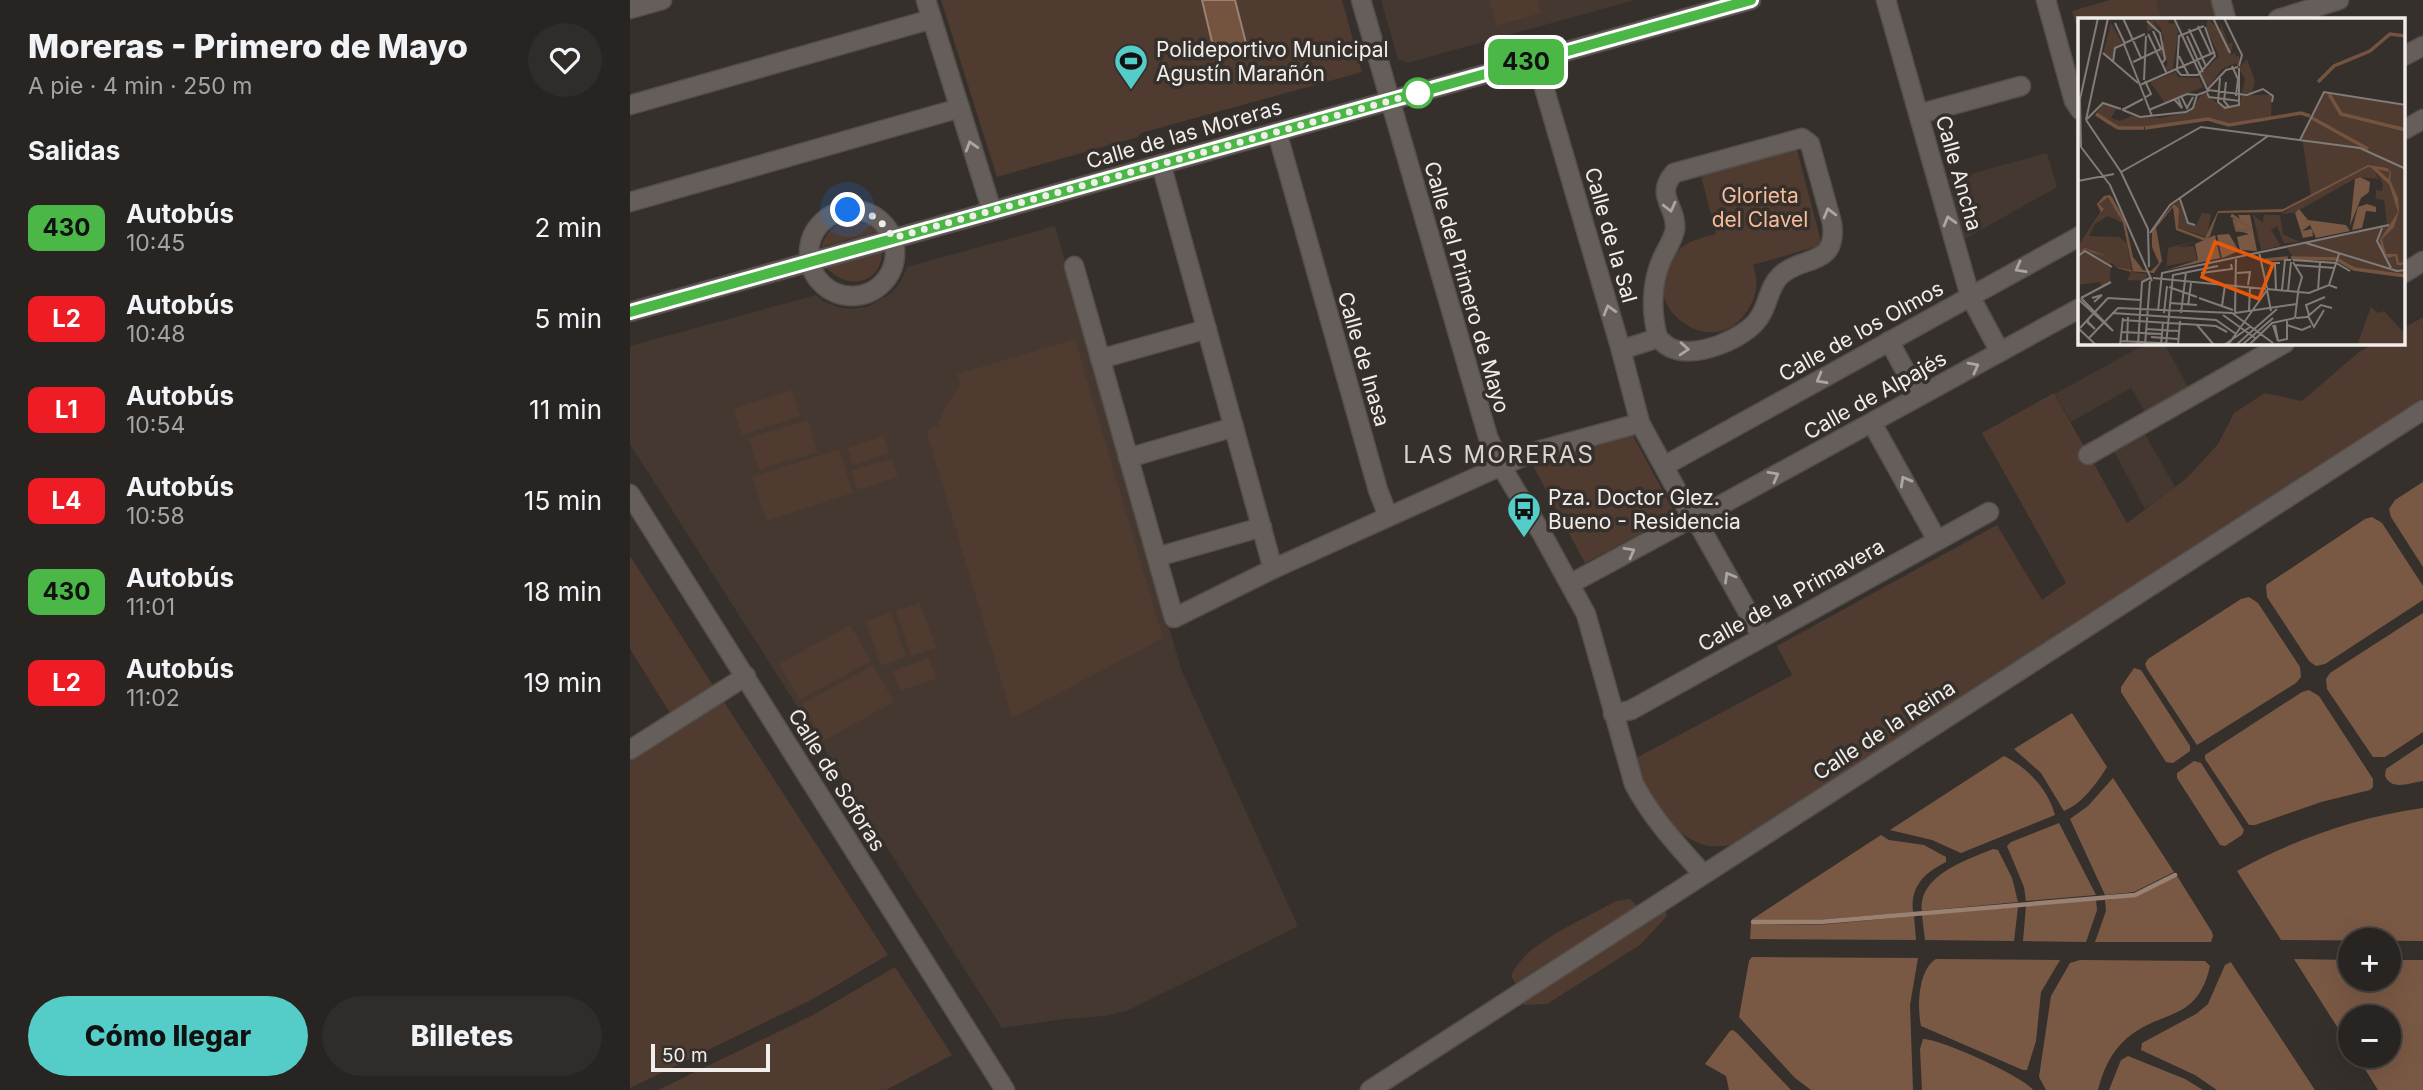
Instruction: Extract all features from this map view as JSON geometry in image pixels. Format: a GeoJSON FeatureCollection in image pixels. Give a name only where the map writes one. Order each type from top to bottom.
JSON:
{"type":"FeatureCollection","features":[{"type":"Feature","properties":{"kind":"street"},"geometry":{"type":"LineString","coordinates":[[630,9],[662,0]]}},
{"type":"Feature","properties":{"kind":"street"},"geometry":{"type":"LineString","coordinates":[[926,0],[992,211]]}},
{"type":"Feature","properties":{"kind":"street","name":"Calle del Primero de Mayo"},"geometry":{"type":"LineString","coordinates":[[1361,0],[1488,438],[1501,466],[1570,584]]}},
{"type":"Feature","properties":{"kind":"street","name":"Calle de las Moreras"},"geometry":{"type":"LineString","coordinates":[[630,312],[1536,60],[1721,4],[1751,0]]}},
{"type":"Feature","properties":{"kind":"street","name":"Calle Ancha"},"geometry":{"type":"LineString","coordinates":[[1886,0],[1970,296],[2000,352]]}},
{"type":"Feature","properties":{"kind":"street"},"geometry":{"type":"LineString","coordinates":[[2046,0],[2074,101],[2078,107]]}},
{"type":"Feature","properties":{"kind":"street"},"geometry":{"type":"LineString","coordinates":[[2221,0],[2226,18]]}},
{"type":"Feature","properties":{"kind":"street"},"geometry":{"type":"LineString","coordinates":[[2281,18],[2340,0]]}},
{"type":"Feature","properties":{"kind":"street"},"geometry":{"type":"LineString","coordinates":[[630,105],[932,19]]}},
{"type":"Feature","properties":{"kind":"street"},"geometry":{"type":"LineString","coordinates":[[2406,55],[2423,46]]}},
{"type":"Feature","properties":{"kind":"street","name":"Calle de la Sal"},"geometry":{"type":"LineString","coordinates":[[1536,60],[1640,423],[1692,518]]}},
{"type":"Feature","properties":{"kind":"street"},"geometry":{"type":"LineString","coordinates":[[1919,114],[2021,86]]}},
{"type":"Feature","properties":{"kind":"street"},"geometry":{"type":"LineString","coordinates":[[630,202],[960,108]]}},
{"type":"Feature","properties":{"kind":"street"},"geometry":{"type":"LineString","coordinates":[[2406,129],[2423,119]]}},
{"type":"Feature","properties":{"kind":"street","name":"Calle de Inasa"},"geometry":{"type":"LineString","coordinates":[[1277,132],[1378,490],[1388,516]]}},
{"type":"Feature","properties":{"kind":"street"},"geometry":{"type":"LineString","coordinates":[[1802,138],[1810,144],[1832,223],[1830,246],[1823,255],[1783,272],[1772,285],[1761,316],[1741,336],[1686,352],[1670,348],[1658,338],[1653,323],[1654,286],[1657,271],[1675,229],[1666,191],[1667,181],[1674,173],[1784,142],[1802,138]]}},
{"type":"Feature","properties":{"kind":"street"},"geometry":{"type":"LineString","coordinates":[[1161,164],[1273,569]]}},
{"type":"Feature","properties":{"kind":"street"},"geometry":{"type":"LineString","coordinates":[[848,210],[875,216],[886,226],[893,238],[893,266],[887,278],[877,288],[864,294],[850,296],[825,286],[810,262],[810,248],[818,228],[834,214],[848,210]]}},
{"type":"Feature","properties":{"kind":"street","name":"Calle de los Olmos"},"geometry":{"type":"LineString","coordinates":[[1664,466],[2078,237]]}},
{"type":"Feature","properties":{"kind":"street"},"geometry":{"type":"LineString","coordinates":[[2406,272],[2423,261]]}},
{"type":"Feature","properties":{"kind":"street"},"geometry":{"type":"LineString","coordinates":[[1073,266],[1174,618],[1273,569],[1534,452],[1640,423]]}},
{"type":"Feature","properties":{"kind":"street","name":"Calle de Alpajés"},"geometry":{"type":"LineString","coordinates":[[1570,584],[1692,518],[1710,511],[2078,309]]}},
{"type":"Feature","properties":{"kind":"street"},"geometry":{"type":"LineString","coordinates":[[1100,359],[1207,329]]}},
{"type":"Feature","properties":{"kind":"street"},"geometry":{"type":"LineString","coordinates":[[1621,350],[1658,338]]}},
{"type":"Feature","properties":{"kind":"street"},"geometry":{"type":"LineString","coordinates":[[1889,341],[1919,396]]}},
{"type":"Feature","properties":{"kind":"street"},"geometry":{"type":"LineString","coordinates":[[2088,454],[2281,345]]}},
{"type":"Feature","properties":{"kind":"street","name":"Calle de la Reina"},"geometry":{"type":"LineString","coordinates":[[1370,1090],[2423,410]]}},
{"type":"Feature","properties":{"kind":"street"},"geometry":{"type":"LineString","coordinates":[[1872,422],[1937,540]]}},
{"type":"Feature","properties":{"kind":"street"},"geometry":{"type":"LineString","coordinates":[[1128,458],[1234,427]]}},
{"type":"Feature","properties":{"kind":"street","name":"Calle de Soforas"},"geometry":{"type":"LineString","coordinates":[[630,494],[1005,1090]]}},
{"type":"Feature","properties":{"kind":"street","name":"Calle de la Primavera"},"geometry":{"type":"LineString","coordinates":[[1613,714],[1631,710],[1989,512]]}},
{"type":"Feature","properties":{"kind":"street"},"geometry":{"type":"LineString","coordinates":[[1692,518],[1700,527],[1762,636]]}},
{"type":"Feature","properties":{"kind":"street"},"geometry":{"type":"LineString","coordinates":[[1157,557],[1262,527]]}},
{"type":"Feature","properties":{"kind":"street"},"geometry":{"type":"LineString","coordinates":[[1570,584],[1586,614],[1634,784],[1666,833],[1703,874]]}},
{"type":"Feature","properties":{"kind":"street"},"geometry":{"type":"LineString","coordinates":[[630,750],[746,676]]}},
{"type":"Feature","properties":{"kind":"shaded area"},"geometry":{"type":"Polygon","coordinates":[[[1202,0],[1235,0],[1247,47],[1215,54],[1202,0]]]}},
{"type":"Feature","properties":{"kind":"shaded area"},"geometry":{"type":"Polygon","coordinates":[[[1381,0],[1635,0],[1407,63],[1398,59],[1381,0]]]}},
{"type":"Feature","properties":{"kind":"shaded area"},"geometry":{"type":"Polygon","coordinates":[[[2156,0],[2214,0],[2220,18],[2161,18],[2156,0]]]}},
{"type":"Feature","properties":{"kind":"shaded area"},"geometry":{"type":"Polygon","coordinates":[[[2047,153],[2057,187],[1965,239],[1949,180],[2047,153]]]}},
{"type":"Feature","properties":{"kind":"shaded area"},"geometry":{"type":"Polygon","coordinates":[[[1055,226],[1181,669],[1298,926],[1129,1010],[1105,1016],[1002,1028],[630,444],[630,346],[816,295],[838,307],[867,307],[890,294],[900,283],[907,267],[1055,226]]]}},
{"type":"Feature","properties":{"kind":"shaded area"},"geometry":{"type":"Polygon","coordinates":[[[2143,345],[2165,345],[2188,387],[2145,412],[2131,388],[2071,422],[2055,394],[2143,345]]]}},
{"type":"Feature","properties":{"kind":"shaded area"},"geometry":{"type":"Polygon","coordinates":[[[2141,427],[2175,487],[2145,509],[2110,444],[2141,427]]]}},
{"type":"Feature","properties":{"kind":"shaded area"},"geometry":{"type":"Polygon","coordinates":[[[2423,482],[2423,567],[2391,517],[2389,509],[2395,500],[2423,482]]]}},
{"type":"Feature","properties":{"kind":"shaded area"},"geometry":{"type":"Polygon","coordinates":[[[2372,517],[2382,523],[2423,586],[2423,600],[2325,664],[2316,666],[2309,661],[2267,597],[2266,585],[2372,517]]]}},
{"type":"Feature","properties":{"kind":"shaded area"},"geometry":{"type":"Polygon","coordinates":[[[2249,597],[2258,603],[2300,667],[2301,677],[2296,683],[2197,745],[2145,664],[2148,659],[2241,599],[2249,597]]]}},
{"type":"Feature","properties":{"kind":"shaded area"},"geometry":{"type":"Polygon","coordinates":[[[2423,613],[2423,732],[2385,757],[2373,757],[2327,689],[2326,679],[2330,673],[2423,613]]]}},
{"type":"Feature","properties":{"kind":"shaded area"},"geometry":{"type":"Polygon","coordinates":[[[2134,668],[2141,670],[2190,746],[2190,751],[2173,763],[2166,762],[2121,692],[2121,687],[2134,668]]]}},
{"type":"Feature","properties":{"kind":"shaded area"},"geometry":{"type":"Polygon","coordinates":[[[2309,690],[2319,696],[2373,779],[2373,787],[2249,825],[2205,759],[2205,755],[2309,690]]]}},
{"type":"Feature","properties":{"kind":"shaded area"},"geometry":{"type":"Polygon","coordinates":[[[2072,713],[2107,767],[2083,798],[2064,811],[2041,773],[2014,749],[2072,713]]]}},
{"type":"Feature","properties":{"kind":"shaded area"},"geometry":{"type":"Polygon","coordinates":[[[2423,744],[2423,781],[2396,785],[2388,781],[2385,776],[2386,769],[2423,744]]]}},
{"type":"Feature","properties":{"kind":"shaded area"},"geometry":{"type":"Polygon","coordinates":[[[2004,756],[2036,780],[2052,805],[2055,815],[1961,853],[1932,840],[1890,830],[2004,756]]]}},
{"type":"Feature","properties":{"kind":"shaded area"},"geometry":{"type":"Polygon","coordinates":[[[2194,761],[2201,763],[2244,830],[2242,835],[2225,846],[2220,845],[2177,778],[2177,773],[2194,761]]]}},
{"type":"Feature","properties":{"kind":"shaded area"},"geometry":{"type":"Polygon","coordinates":[[[2113,778],[2174,872],[2134,892],[2105,895],[2070,819],[2088,806],[2113,778]]]}},
{"type":"Feature","properties":{"kind":"shaded area"},"geometry":{"type":"Polygon","coordinates":[[[2423,808],[2423,941],[2401,941],[2401,928],[2338,928],[2338,940],[2281,940],[2237,871],[2304,839],[2350,823],[2423,808]]]}},
{"type":"Feature","properties":{"kind":"shaded area"},"geometry":{"type":"Polygon","coordinates":[[[2059,823],[2096,895],[2026,901],[2024,887],[2007,846],[2059,823]]]}},
{"type":"Feature","properties":{"kind":"shaded area"},"geometry":{"type":"Polygon","coordinates":[[[1881,835],[1889,840],[1924,845],[1946,857],[1946,862],[1925,876],[1916,888],[1913,912],[1818,920],[1751,920],[1881,835]]]}},
{"type":"Feature","properties":{"kind":"shaded area"},"geometry":{"type":"Polygon","coordinates":[[[1993,849],[1998,850],[2012,878],[2018,902],[1922,911],[1923,898],[1936,878],[1958,864],[1993,849]]]}},
{"type":"Feature","properties":{"kind":"shaded area"},"geometry":{"type":"Polygon","coordinates":[[[2177,876],[2212,932],[2211,942],[2095,942],[2106,911],[2105,900],[2136,896],[2177,876]]]}},
{"type":"Feature","properties":{"kind":"shaded area"},"geometry":{"type":"Polygon","coordinates":[[[2096,900],[2097,910],[2086,942],[2023,941],[2026,906],[2096,900]]]}},
{"type":"Feature","properties":{"kind":"shaded area"},"geometry":{"type":"Polygon","coordinates":[[[2018,907],[2014,941],[1925,940],[1922,915],[2018,907]]]}},
{"type":"Feature","properties":{"kind":"shaded area"},"geometry":{"type":"Polygon","coordinates":[[[1914,916],[1916,940],[1750,939],[1751,924],[1818,925],[1914,916]]]}},
{"type":"Feature","properties":{"kind":"shaded area"},"geometry":{"type":"Polygon","coordinates":[[[1752,957],[1918,958],[1910,1005],[1913,1090],[1811,1090],[1795,1078],[1739,1017],[1752,957]]]}},
{"type":"Feature","properties":{"kind":"shaded area"},"geometry":{"type":"Polygon","coordinates":[[[1936,959],[2060,960],[2041,992],[2036,1041],[2027,1070],[1921,1026],[1919,999],[1922,980],[1930,964],[1936,959]]]}},
{"type":"Feature","properties":{"kind":"shaded area"},"geometry":{"type":"Polygon","coordinates":[[[2294,959],[2338,960],[2338,991],[2401,991],[2401,960],[2423,960],[2423,1090],[2378,1090],[2364,1068],[2401,1068],[2401,1005],[2338,1005],[2338,1028],[2294,959]]]}},
{"type":"Feature","properties":{"kind":"shaded area"},"geometry":{"type":"Polygon","coordinates":[[[2080,960],[2205,961],[2210,966],[2197,997],[2188,1006],[2140,1029],[2121,1043],[2108,1062],[2098,1090],[2046,1090],[2039,1077],[2051,996],[2070,963],[2080,960]]]}},
{"type":"Feature","properties":{"kind":"shaded area"},"geometry":{"type":"Polygon","coordinates":[[[2231,962],[2315,1090],[2217,1090],[2195,1075],[2141,1050],[2142,1043],[2196,1014],[2208,1004],[2225,965],[2231,962]]]}},
{"type":"Feature","properties":{"kind":"shaded area"},"geometry":{"type":"Polygon","coordinates":[[[1733,1030],[1791,1090],[1729,1090],[1726,1076],[1705,1064],[1733,1030]]]}},
{"type":"Feature","properties":{"kind":"shaded area"},"geometry":{"type":"Polygon","coordinates":[[[1923,1039],[1981,1059],[2014,1076],[2033,1090],[1922,1090],[1920,1049],[1923,1039]]]}},
{"type":"Feature","properties":{"kind":"shaded area"},"geometry":{"type":"Polygon","coordinates":[[[2128,1056],[2185,1079],[2203,1090],[2109,1090],[2121,1060],[2128,1056]]]}},
{"type":"Feature","properties":{"kind":"green space","name":"Polideportivo Municipal Agustín Marañón"},"geometry":{"type":"Polygon","coordinates":[[[941,0],[1342,0],[1362,72],[1141,133],[1138,137],[997,177],[941,0]]]}},
{"type":"Feature","properties":{"kind":"green space"},"geometry":{"type":"Polygon","coordinates":[[[1489,0],[1537,0],[1541,13],[1496,26],[1489,0]]]}},
{"type":"Feature","properties":{"kind":"green space"},"geometry":{"type":"Polygon","coordinates":[[[2110,0],[2156,0],[2161,18],[2078,18],[2078,34],[2072,11],[2110,0]]]}},
{"type":"Feature","properties":{"kind":"green space","name":"Glorieta del Clavel"},"geometry":{"type":"Polygon","coordinates":[[[1796,146],[1822,245],[1753,265],[1756,289],[1753,300],[1747,311],[1731,327],[1713,332],[1695,329],[1678,319],[1667,304],[1662,286],[1666,267],[1681,248],[1716,234],[1700,172],[1796,146]]]}},
{"type":"Feature","properties":{"kind":"green space"},"geometry":{"type":"Polygon","coordinates":[[[851,220],[869,225],[876,232],[821,247],[832,229],[851,220]]]}},
{"type":"Feature","properties":{"kind":"green space"},"geometry":{"type":"Polygon","coordinates":[[[882,251],[876,271],[862,281],[843,279],[826,267],[882,251]]]}},
{"type":"Feature","properties":{"kind":"green space"},"geometry":{"type":"Polygon","coordinates":[[[2423,317],[2423,409],[1734,845],[1713,846],[1688,838],[1658,809],[1634,759],[1792,675],[1777,646],[1997,525],[2042,600],[2066,583],[1982,433],[2054,393],[2127,523],[2187,478],[2218,444],[2234,413],[2265,393],[2302,401],[2359,352],[2372,345],[2406,345],[2406,327],[2423,317]]]}},
{"type":"Feature","properties":{"kind":"green space"},"geometry":{"type":"Polygon","coordinates":[[[1075,339],[1163,638],[1012,718],[926,430],[938,426],[943,412],[960,385],[957,374],[1075,339]]]}},
{"type":"Feature","properties":{"kind":"green space"},"geometry":{"type":"Polygon","coordinates":[[[792,390],[800,416],[742,435],[733,409],[792,390]]]}},
{"type":"Feature","properties":{"kind":"green space"},"geometry":{"type":"Polygon","coordinates":[[[808,420],[817,452],[759,470],[749,438],[808,420]]]}},
{"type":"Feature","properties":{"kind":"green space"},"geometry":{"type":"Polygon","coordinates":[[[1632,434],[1676,515],[1585,563],[1532,464],[1632,434]]]}},
{"type":"Feature","properties":{"kind":"green space"},"geometry":{"type":"Polygon","coordinates":[[[884,436],[889,453],[853,465],[847,448],[884,436]]]}},
{"type":"Feature","properties":{"kind":"green space"},"geometry":{"type":"Polygon","coordinates":[[[839,449],[853,493],[766,521],[752,477],[839,449]]]}},
{"type":"Feature","properties":{"kind":"green space"},"geometry":{"type":"Polygon","coordinates":[[[892,458],[898,477],[858,490],[851,471],[892,458]]]}},
{"type":"Feature","properties":{"kind":"green space"},"geometry":{"type":"Polygon","coordinates":[[[630,556],[714,687],[672,716],[630,649],[630,556]]]}},
{"type":"Feature","properties":{"kind":"green space"},"geometry":{"type":"Polygon","coordinates":[[[920,603],[936,648],[911,656],[896,611],[920,603]]]}},
{"type":"Feature","properties":{"kind":"green space"},"geometry":{"type":"Polygon","coordinates":[[[891,612],[906,657],[881,666],[866,621],[891,612]]]}},
{"type":"Feature","properties":{"kind":"green space"},"geometry":{"type":"Polygon","coordinates":[[[850,625],[871,661],[800,700],[779,664],[850,625]]]}},
{"type":"Feature","properties":{"kind":"green space"},"geometry":{"type":"Polygon","coordinates":[[[929,658],[936,679],[900,691],[893,671],[929,658]]]}},
{"type":"Feature","properties":{"kind":"green space"},"geometry":{"type":"Polygon","coordinates":[[[873,665],[894,702],[823,741],[802,704],[873,665]]]}},
{"type":"Feature","properties":{"kind":"green space"},"geometry":{"type":"Polygon","coordinates":[[[724,702],[888,955],[811,1000],[630,1088],[630,759],[724,702]]]}},
{"type":"Feature","properties":{"kind":"green space"},"geometry":{"type":"Polygon","coordinates":[[[1630,899],[1637,906],[1516,984],[1511,976],[1518,964],[1542,943],[1616,901],[1630,899]]]}},
{"type":"Feature","properties":{"kind":"green space"},"geometry":{"type":"Polygon","coordinates":[[[1665,908],[1667,916],[1640,945],[1547,1004],[1524,1005],[1523,1001],[1665,908]]]}},
{"type":"Feature","properties":{"kind":"green space"},"geometry":{"type":"Polygon","coordinates":[[[895,967],[952,1055],[886,1090],[658,1090],[813,1015],[895,967]]]}},
{"type":"Feature","properties":{"kind":"waterway"},"geometry":{"type":"LineString","coordinates":[[1753,922],[1820,922],[2135,895],[2175,875]]}},
{"type":"Feature","properties":{"kind":"bus line","name":"430"},"geometry":{"type":"LineString","coordinates":[[630,312],[1751,0]]}},
{"type":"Feature","properties":{"kind":"place","name":"Polideportivo Municipal Agustín Marañón"},"geometry":{"type":"Point","coordinates":[1131,91]}},
{"type":"Feature","properties":{"kind":"place","name":"Pza. Doctor Glez. Bueno - Residencia"},"geometry":{"type":"Point","coordinates":[1524,539]}},
{"type":"Feature","properties":{"kind":"district","name":"LAS MORERAS"},"geometry":{"type":"Point","coordinates":[1499,454]}},
{"type":"Feature","properties":{"kind":"route"},"geometry":{"type":"LineString","coordinates":[[848,210],[875,216],[886,226],[893,238],[1418,93]]}}]}
